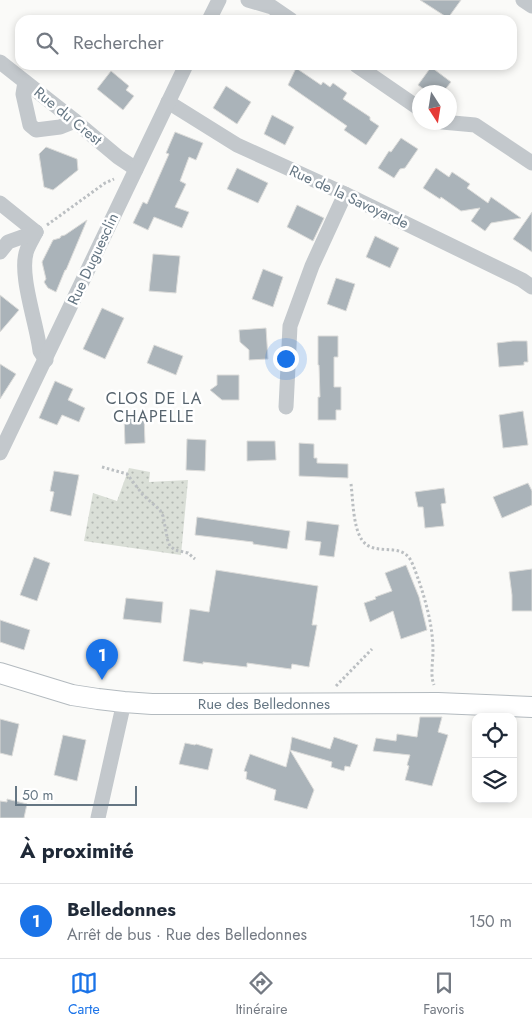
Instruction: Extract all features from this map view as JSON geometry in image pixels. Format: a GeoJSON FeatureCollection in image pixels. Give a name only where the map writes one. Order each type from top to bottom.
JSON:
{"type":"FeatureCollection","features":[{"type":"Feature","properties":{"kind":"main road","name":"Rue des Belledonnes"},"geometry":{"type":"LineString","coordinates":[[0,673],[72,695],[98,700],[152,704],[438,703],[532,706]]}},
{"type":"Feature","properties":{"kind":"street"},"geometry":{"type":"LineString","coordinates":[[212,15],[219,0]]}},
{"type":"Feature","properties":{"kind":"street"},"geometry":{"type":"LineString","coordinates":[[248,0],[272,7],[284,15]]}},
{"type":"Feature","properties":{"kind":"street"},"geometry":{"type":"LineString","coordinates":[[523,0],[532,6]]}},
{"type":"Feature","properties":{"kind":"street","name":"Rue du Crest"},"geometry":{"type":"LineString","coordinates":[[0,62],[118,157],[136,169]]}},
{"type":"Feature","properties":{"kind":"street","name":"Rue Duguesclin"},"geometry":{"type":"LineString","coordinates":[[0,454],[184,70]]}},
{"type":"Feature","properties":{"kind":"street"},"geometry":{"type":"LineString","coordinates":[[363,70],[412,104]]}},
{"type":"Feature","properties":{"kind":"street"},"geometry":{"type":"LineString","coordinates":[[25,82],[23,94],[30,125],[36,130],[60,127],[75,121]]}},
{"type":"Feature","properties":{"kind":"street","name":"Rue de la Savoyarde"},"geometry":{"type":"LineString","coordinates":[[168,102],[238,145],[345,194],[522,280],[532,287]]}},
{"type":"Feature","properties":{"kind":"street"},"geometry":{"type":"LineString","coordinates":[[457,123],[475,125],[532,163]]}},
{"type":"Feature","properties":{"kind":"street"},"geometry":{"type":"LineString","coordinates":[[286,407],[290,326],[312,266],[345,194]]}},
{"type":"Feature","properties":{"kind":"street"},"geometry":{"type":"LineString","coordinates":[[0,204],[36,232]]}},
{"type":"Feature","properties":{"kind":"street"},"geometry":{"type":"LineString","coordinates":[[0,252],[8,242],[36,232]]}},
{"type":"Feature","properties":{"kind":"street"},"geometry":{"type":"LineString","coordinates":[[36,232],[26,250],[25,263],[27,285],[40,351],[46,360]]}},
{"type":"Feature","properties":{"kind":"street"},"geometry":{"type":"LineString","coordinates":[[98,818],[124,702]]}},
{"type":"Feature","properties":{"kind":"path"},"geometry":{"type":"LineString","coordinates":[[36,232],[105,183],[136,169]]}},
{"type":"Feature","properties":{"kind":"path"},"geometry":{"type":"LineString","coordinates":[[102,467],[127,474],[143,495],[160,510],[170,546],[175,550],[188,553],[195,559]]}},
{"type":"Feature","properties":{"kind":"path"},"geometry":{"type":"LineString","coordinates":[[352,484],[359,533],[368,547],[398,550],[404,552],[411,561],[423,593],[430,621],[433,651],[432,680],[438,697],[438,703]]}},
{"type":"Feature","properties":{"kind":"path"},"geometry":{"type":"LineString","coordinates":[[330,692],[372,649]]}},
{"type":"Feature","properties":{"kind":"shaded area"},"geometry":{"type":"Polygon","coordinates":[[[129,468],[150,472],[149,482],[188,480],[181,555],[84,541],[93,493],[117,501],[129,468]]]}},
{"type":"Feature","properties":{"kind":"building"},"geometry":{"type":"Polygon","coordinates":[[[420,0],[461,0],[450,15],[443,15],[420,0]]]}},
{"type":"Feature","properties":{"kind":"building"},"geometry":{"type":"Polygon","coordinates":[[[295,70],[299,70],[321,85],[323,82],[330,87],[333,83],[347,93],[343,99],[370,117],[370,120],[379,126],[366,145],[344,130],[347,126],[288,85],[295,70]]]}},
{"type":"Feature","properties":{"kind":"building"},"geometry":{"type":"Polygon","coordinates":[[[429,70],[435,70],[451,82],[449,85],[418,85],[429,70]]]}},
{"type":"Feature","properties":{"kind":"building"},"geometry":{"type":"Polygon","coordinates":[[[111,71],[129,86],[126,90],[134,96],[123,110],[97,89],[111,71]]]}},
{"type":"Feature","properties":{"kind":"building"},"geometry":{"type":"Polygon","coordinates":[[[226,86],[251,102],[237,124],[213,108],[226,86]]]}},
{"type":"Feature","properties":{"kind":"building"},"geometry":{"type":"Polygon","coordinates":[[[272,115],[294,127],[285,145],[264,134],[272,115]]]}},
{"type":"Feature","properties":{"kind":"building"},"geometry":{"type":"Polygon","coordinates":[[[175,132],[203,143],[196,160],[189,157],[180,181],[186,184],[175,207],[189,212],[182,228],[154,217],[148,230],[133,223],[143,202],[147,204],[169,154],[166,153],[175,132]]]}},
{"type":"Feature","properties":{"kind":"building"},"geometry":{"type":"Polygon","coordinates":[[[401,138],[418,149],[405,168],[400,169],[394,178],[378,168],[389,151],[391,152],[401,138]]]}},
{"type":"Feature","properties":{"kind":"building"},"geometry":{"type":"Polygon","coordinates":[[[46,147],[77,159],[78,170],[53,190],[44,187],[39,154],[46,147]]]}},
{"type":"Feature","properties":{"kind":"building"},"geometry":{"type":"Polygon","coordinates":[[[237,168],[268,183],[258,203],[227,189],[237,168]]]}},
{"type":"Feature","properties":{"kind":"building"},"geometry":{"type":"Polygon","coordinates":[[[436,168],[449,177],[452,172],[470,184],[467,188],[488,203],[491,197],[521,218],[491,223],[485,231],[471,221],[480,208],[461,211],[441,197],[440,199],[423,188],[436,168]]]}},
{"type":"Feature","properties":{"kind":"building"},"geometry":{"type":"Polygon","coordinates":[[[297,205],[324,218],[313,241],[287,227],[297,205]]]}},
{"type":"Feature","properties":{"kind":"building"},"geometry":{"type":"Polygon","coordinates":[[[532,212],[532,252],[513,239],[532,212]]]}},
{"type":"Feature","properties":{"kind":"building"},"geometry":{"type":"Polygon","coordinates":[[[87,220],[56,292],[48,288],[44,282],[46,279],[42,262],[53,240],[60,238],[87,220]]]}},
{"type":"Feature","properties":{"kind":"building"},"geometry":{"type":"Polygon","coordinates":[[[375,236],[399,248],[390,268],[366,257],[375,236]]]}},
{"type":"Feature","properties":{"kind":"building"},"geometry":{"type":"Polygon","coordinates":[[[153,254],[180,256],[176,293],[149,291],[153,254]]]}},
{"type":"Feature","properties":{"kind":"building"},"geometry":{"type":"Polygon","coordinates":[[[263,269],[283,277],[273,307],[252,299],[263,269]]]}},
{"type":"Feature","properties":{"kind":"building"},"geometry":{"type":"Polygon","coordinates":[[[336,278],[355,284],[346,311],[327,304],[336,278]]]}},
{"type":"Feature","properties":{"kind":"building"},"geometry":{"type":"Polygon","coordinates":[[[0,295],[19,310],[0,332],[0,295]]]}},
{"type":"Feature","properties":{"kind":"building"},"geometry":{"type":"Polygon","coordinates":[[[102,308],[124,318],[105,359],[83,349],[102,308]]]}},
{"type":"Feature","properties":{"kind":"building"},"geometry":{"type":"Polygon","coordinates":[[[266,328],[268,359],[249,360],[249,350],[240,342],[239,330],[266,328]]]}},
{"type":"Feature","properties":{"kind":"building"},"geometry":{"type":"Polygon","coordinates":[[[318,336],[338,336],[338,357],[334,357],[334,387],[341,387],[341,410],[336,410],[336,420],[318,420],[318,397],[320,397],[318,336]]]}},
{"type":"Feature","properties":{"kind":"building"},"geometry":{"type":"Polygon","coordinates":[[[527,341],[528,362],[524,362],[524,365],[499,367],[497,343],[527,341]]]}},
{"type":"Feature","properties":{"kind":"building"},"geometry":{"type":"Polygon","coordinates":[[[154,345],[183,356],[176,375],[147,363],[154,345]]]}},
{"type":"Feature","properties":{"kind":"building"},"geometry":{"type":"Polygon","coordinates":[[[0,364],[16,374],[0,399],[0,364]]]}},
{"type":"Feature","properties":{"kind":"building"},"geometry":{"type":"Polygon","coordinates":[[[217,375],[239,375],[239,400],[222,400],[210,390],[217,385],[217,375]]]}},
{"type":"Feature","properties":{"kind":"building"},"geometry":{"type":"Polygon","coordinates":[[[55,381],[73,389],[68,400],[85,408],[79,422],[62,415],[57,425],[39,418],[55,381]]]}},
{"type":"Feature","properties":{"kind":"building"},"geometry":{"type":"Polygon","coordinates":[[[523,411],[528,445],[503,448],[499,415],[523,411]]]}},
{"type":"Feature","properties":{"kind":"building"},"geometry":{"type":"Polygon","coordinates":[[[144,415],[145,443],[125,444],[124,416],[144,415]]]}},
{"type":"Feature","properties":{"kind":"building"},"geometry":{"type":"Polygon","coordinates":[[[187,439],[206,440],[205,471],[186,470],[187,439]]]}},
{"type":"Feature","properties":{"kind":"building"},"geometry":{"type":"Polygon","coordinates":[[[247,441],[275,441],[276,460],[247,461],[247,441]]]}},
{"type":"Feature","properties":{"kind":"building"},"geometry":{"type":"Polygon","coordinates":[[[299,443],[314,444],[314,458],[317,458],[317,463],[348,464],[348,478],[299,476],[299,443]]]}},
{"type":"Feature","properties":{"kind":"building"},"geometry":{"type":"Polygon","coordinates":[[[54,471],[79,475],[71,516],[50,511],[54,492],[50,491],[54,471]]]}},
{"type":"Feature","properties":{"kind":"building"},"geometry":{"type":"Polygon","coordinates":[[[528,483],[532,491],[532,505],[502,518],[493,497],[528,483]]]}},
{"type":"Feature","properties":{"kind":"building"},"geometry":{"type":"Polygon","coordinates":[[[444,488],[446,503],[441,504],[444,526],[425,528],[423,507],[418,507],[415,492],[444,488]]]}},
{"type":"Feature","properties":{"kind":"building"},"geometry":{"type":"Polygon","coordinates":[[[197,517],[290,531],[287,549],[253,544],[253,542],[195,535],[197,517]]]}},
{"type":"Feature","properties":{"kind":"building"},"geometry":{"type":"Polygon","coordinates":[[[307,521],[339,525],[334,557],[319,555],[321,542],[305,540],[307,521]]]}},
{"type":"Feature","properties":{"kind":"building"},"geometry":{"type":"Polygon","coordinates":[[[34,557],[50,563],[37,601],[20,595],[34,557]]]}},
{"type":"Feature","properties":{"kind":"building"},"geometry":{"type":"Polygon","coordinates":[[[406,565],[419,597],[427,630],[401,639],[393,611],[370,622],[364,603],[392,591],[385,573],[406,565]]]}},
{"type":"Feature","properties":{"kind":"building"},"geometry":{"type":"Polygon","coordinates":[[[532,569],[532,611],[512,611],[509,572],[532,569]]]}},
{"type":"Feature","properties":{"kind":"building"},"geometry":{"type":"Polygon","coordinates":[[[216,570],[318,586],[312,625],[317,625],[309,667],[292,664],[291,669],[247,663],[247,667],[183,661],[190,609],[209,612],[216,570]]]}},
{"type":"Feature","properties":{"kind":"building"},"geometry":{"type":"Polygon","coordinates":[[[126,598],[163,602],[161,623],[123,619],[126,598]]]}},
{"type":"Feature","properties":{"kind":"building"},"geometry":{"type":"Polygon","coordinates":[[[0,620],[30,630],[24,650],[0,642],[0,620]]]}},
{"type":"Feature","properties":{"kind":"building"},"geometry":{"type":"Polygon","coordinates":[[[420,717],[442,717],[438,732],[448,735],[432,786],[405,780],[410,755],[373,751],[376,738],[396,741],[397,734],[417,737],[420,717]]]}},
{"type":"Feature","properties":{"kind":"building"},"geometry":{"type":"Polygon","coordinates":[[[0,719],[19,724],[12,756],[0,753],[0,719]]]}},
{"type":"Feature","properties":{"kind":"building"},"geometry":{"type":"Polygon","coordinates":[[[63,735],[86,740],[77,781],[54,775],[63,735]]]}},
{"type":"Feature","properties":{"kind":"building"},"geometry":{"type":"Polygon","coordinates":[[[292,737],[330,749],[334,737],[358,745],[350,767],[345,766],[344,771],[331,767],[332,762],[290,750],[292,737]]]}},
{"type":"Feature","properties":{"kind":"building"},"geometry":{"type":"Polygon","coordinates":[[[185,743],[213,749],[208,770],[179,764],[185,743]]]}},
{"type":"Feature","properties":{"kind":"building"},"geometry":{"type":"Polygon","coordinates":[[[290,750],[314,790],[307,809],[274,800],[276,790],[246,779],[247,772],[244,771],[250,754],[286,767],[290,750]]]}},
{"type":"Feature","properties":{"kind":"building"},"geometry":{"type":"Polygon","coordinates":[[[7,799],[27,804],[24,818],[0,818],[0,801],[7,802],[7,799]]]}},
{"type":"Feature","properties":{"kind":"place","name":"Belledonnes"},"geometry":{"type":"Point","coordinates":[102,680]}},
{"type":"Feature","properties":{"kind":"district","name":"CLOS DE LA CHAPELLE"},"geometry":{"type":"Point","coordinates":[154,407]}}]}
